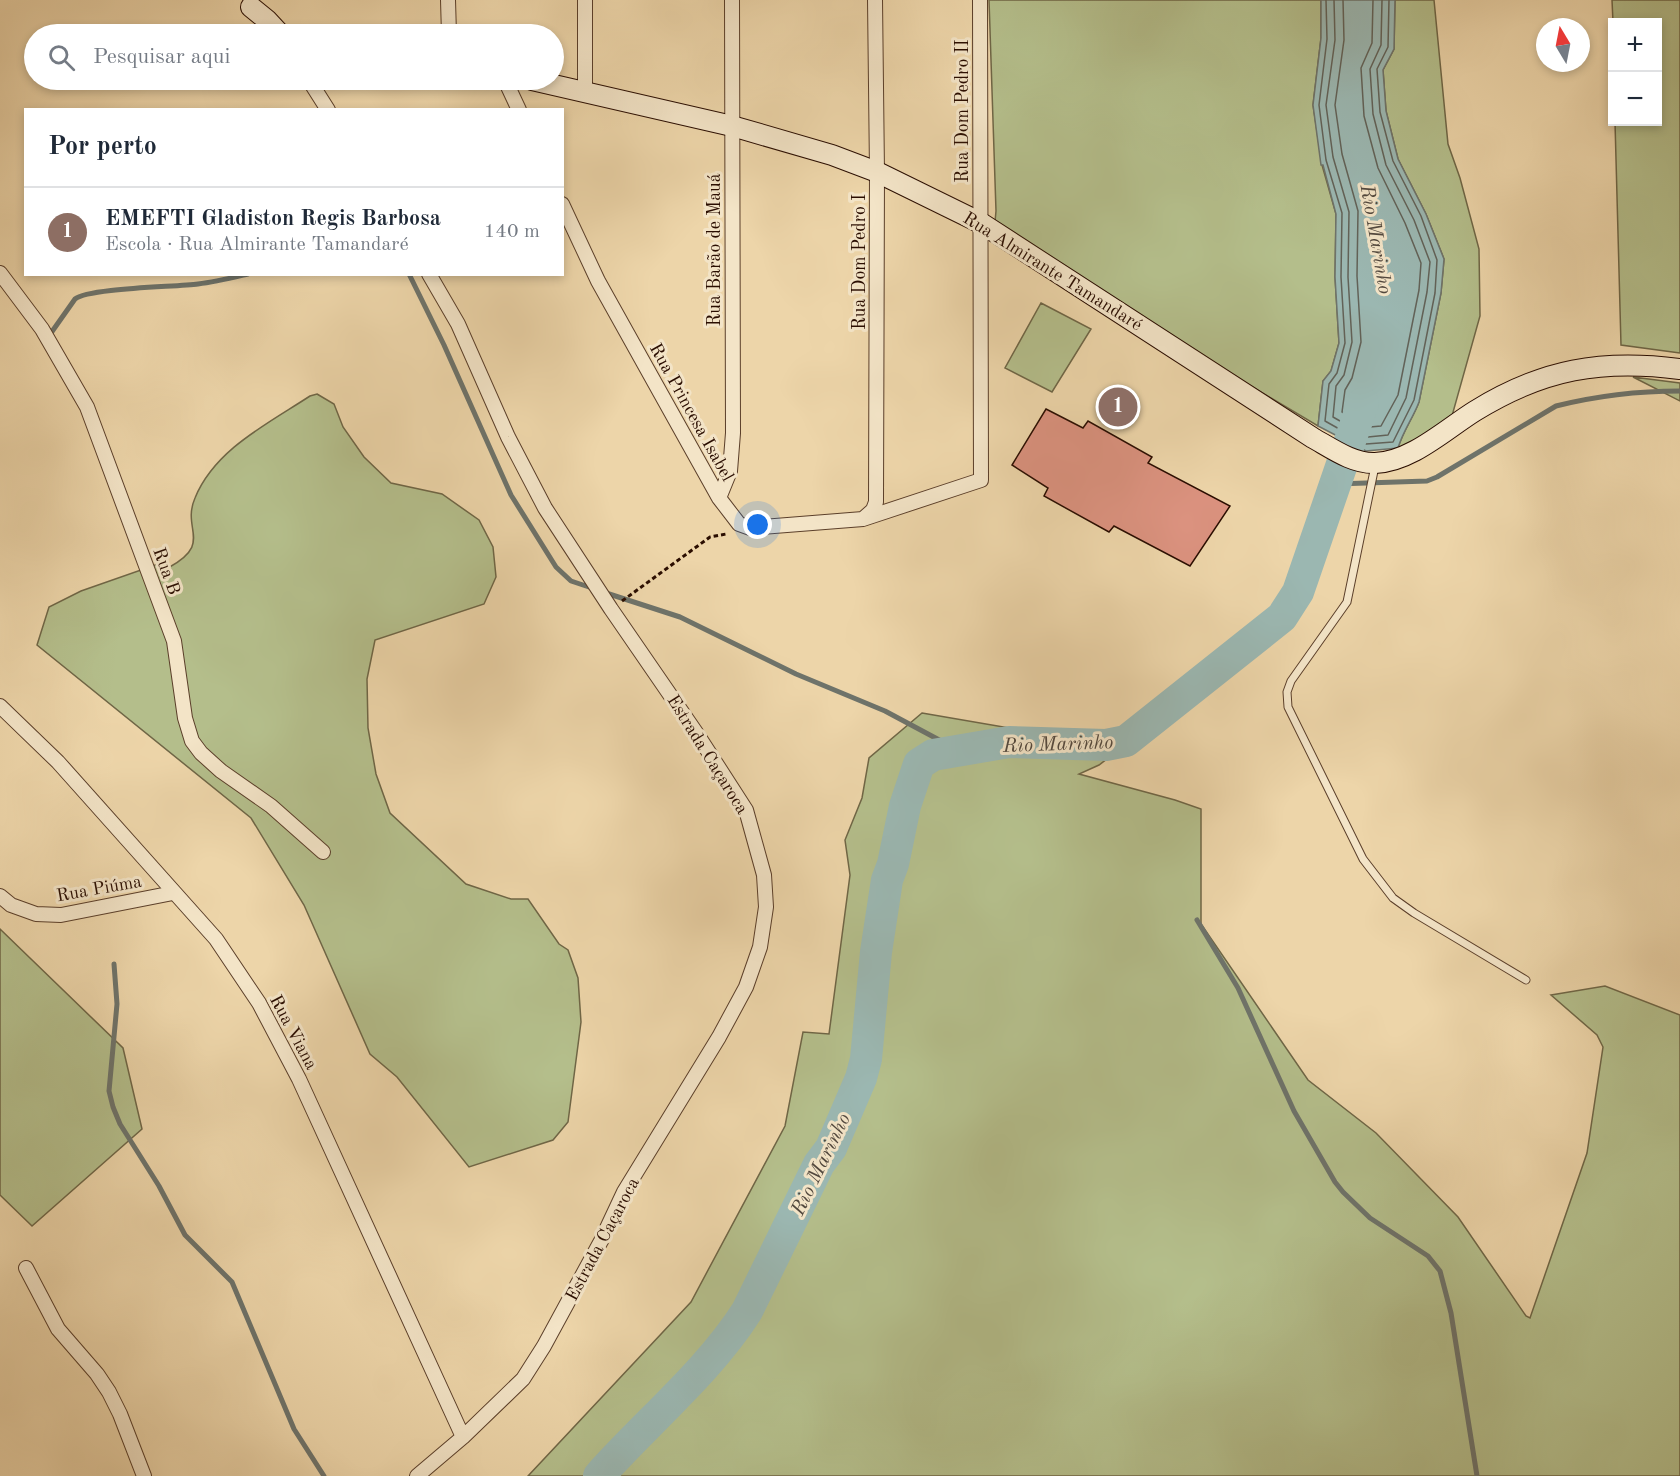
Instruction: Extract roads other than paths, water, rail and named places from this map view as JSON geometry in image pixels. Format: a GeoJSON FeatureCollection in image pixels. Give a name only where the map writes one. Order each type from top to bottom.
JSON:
{"type":"FeatureCollection","features":[{"type":"Feature","properties":{"kind":"main road","name":"Rua Almirante Tamandaré"},"geometry":{"type":"LineString","coordinates":[[564,87],[732,126],[832,155],[878,172],[981,223],[1313,438],[1350,457],[1371,463]]}},
{"type":"Feature","properties":{"kind":"main road"},"geometry":{"type":"LineString","coordinates":[[1371,463],[1394,460],[1418,449],[1509,393],[1551,375],[1593,366],[1631,364],[1680,369]]}},
{"type":"Feature","properties":{"kind":"street"},"geometry":{"type":"LineString","coordinates":[[448,0],[448,24]]}},
{"type":"Feature","properties":{"kind":"street"},"geometry":{"type":"LineString","coordinates":[[585,0],[585,92]]}},
{"type":"Feature","properties":{"kind":"street","name":"Rua Barão de Mauá"},"geometry":{"type":"LineString","coordinates":[[719,498],[730,471],[732,454],[732,0]]}},
{"type":"Feature","properties":{"kind":"street","name":"Rua Dom Pedro I"},"geometry":{"type":"LineString","coordinates":[[862,519],[869,516],[876,502],[878,172],[875,0]]}},
{"type":"Feature","properties":{"kind":"street","name":"Rua Dom Pedro II"},"geometry":{"type":"LineString","coordinates":[[862,519],[981,480],[980,0]]}},
{"type":"Feature","properties":{"kind":"street"},"geometry":{"type":"LineString","coordinates":[[315,90],[326,108]]}},
{"type":"Feature","properties":{"kind":"street"},"geometry":{"type":"LineString","coordinates":[[510,90],[518,108]]}},
{"type":"Feature","properties":{"kind":"street","name":"Rua Princesa Isabel"},"geometry":{"type":"LineString","coordinates":[[564,208],[598,281],[719,498],[739,524],[750,528],[862,519]]}},
{"type":"Feature","properties":{"kind":"street","name":"Rua B"},"geometry":{"type":"LineString","coordinates":[[0,273],[42,329],[87,407],[174,641],[185,718],[192,741],[201,753],[221,771],[271,806],[323,852]]}},
{"type":"Feature","properties":{"kind":"street","name":"Estrada Caçaroca"},"geometry":{"type":"LineString","coordinates":[[417,1476],[463,1437],[523,1379],[544,1346],[601,1241],[624,1192],[746,987],[760,947],[766,907],[764,874],[746,810],[698,734],[602,596],[545,508],[508,437],[458,324],[430,276]]}},
{"type":"Feature","properties":{"kind":"street","name":"Rua Viana"},"geometry":{"type":"LineString","coordinates":[[0,706],[58,762],[216,939],[259,1003],[299,1079],[463,1437]]}},
{"type":"Feature","properties":{"kind":"street","name":"Rua Piúma"},"geometry":{"type":"LineString","coordinates":[[0,896],[11,905],[36,914],[61,915],[173,893]]}},
{"type":"Feature","properties":{"kind":"street"},"geometry":{"type":"LineString","coordinates":[[26,1268],[58,1329],[97,1374],[109,1392],[144,1476]]}},
{"type":"Feature","properties":{"kind":"lane"},"geometry":{"type":"LineString","coordinates":[[1371,463],[1347,602],[1291,681],[1287,692],[1287,707],[1363,859],[1393,898],[1414,914],[1526,981]]}},
{"type":"Feature","properties":{"kind":"water"},"geometry":{"type":"Polygon","coordinates":[[[1321,0],[1395,0],[1394,49],[1383,70],[1386,111],[1398,159],[1426,214],[1444,259],[1441,293],[1419,402],[1398,448],[1366,451],[1318,426],[1323,381],[1331,371],[1339,343],[1335,277],[1336,214],[1323,165],[1321,165],[1313,105],[1321,38],[1321,0]]]}},
{"type":"Feature","properties":{"kind":"waterway"},"geometry":{"type":"LineString","coordinates":[[51,333],[75,299],[83,295],[114,290],[198,284],[239,276]]}},
{"type":"Feature","properties":{"kind":"waterway"},"geometry":{"type":"LineString","coordinates":[[410,276],[444,345],[511,495],[556,567],[571,581],[595,589]]}},
{"type":"Feature","properties":{"kind":"waterway"},"geometry":{"type":"LineString","coordinates":[[1336,484],[1427,481],[1556,406],[1618,395],[1680,391]]}},
{"type":"Feature","properties":{"kind":"waterway","name":"Rio Marinho"},"geometry":{"type":"LineString","coordinates":[[599,1476],[696,1376],[732,1333],[747,1311],[819,1164],[831,1148],[861,1078],[866,1059],[876,952],[887,880],[893,864],[905,806],[919,764],[933,755],[1009,742],[1106,745],[1126,741],[1282,617],[1298,592],[1363,403]]}},
{"type":"Feature","properties":{"kind":"waterway"},"geometry":{"type":"LineString","coordinates":[[603,592],[680,617],[796,674],[885,711],[958,750]]}},
{"type":"Feature","properties":{"kind":"waterway"},"geometry":{"type":"LineString","coordinates":[[1197,920],[1238,988],[1294,1111],[1335,1182],[1370,1218],[1428,1256],[1440,1271],[1451,1313],[1477,1476]]}},
{"type":"Feature","properties":{"kind":"waterway"},"geometry":{"type":"LineString","coordinates":[[114,964],[117,1004],[109,1091],[113,1107],[120,1124],[159,1186],[185,1235],[232,1282],[294,1429],[324,1476]]}},
{"type":"Feature","properties":{"kind":"place","name":"EMEFTI Gladiston Regis Barbosa"},"geometry":{"type":"Point","coordinates":[1118,407]}}]}
